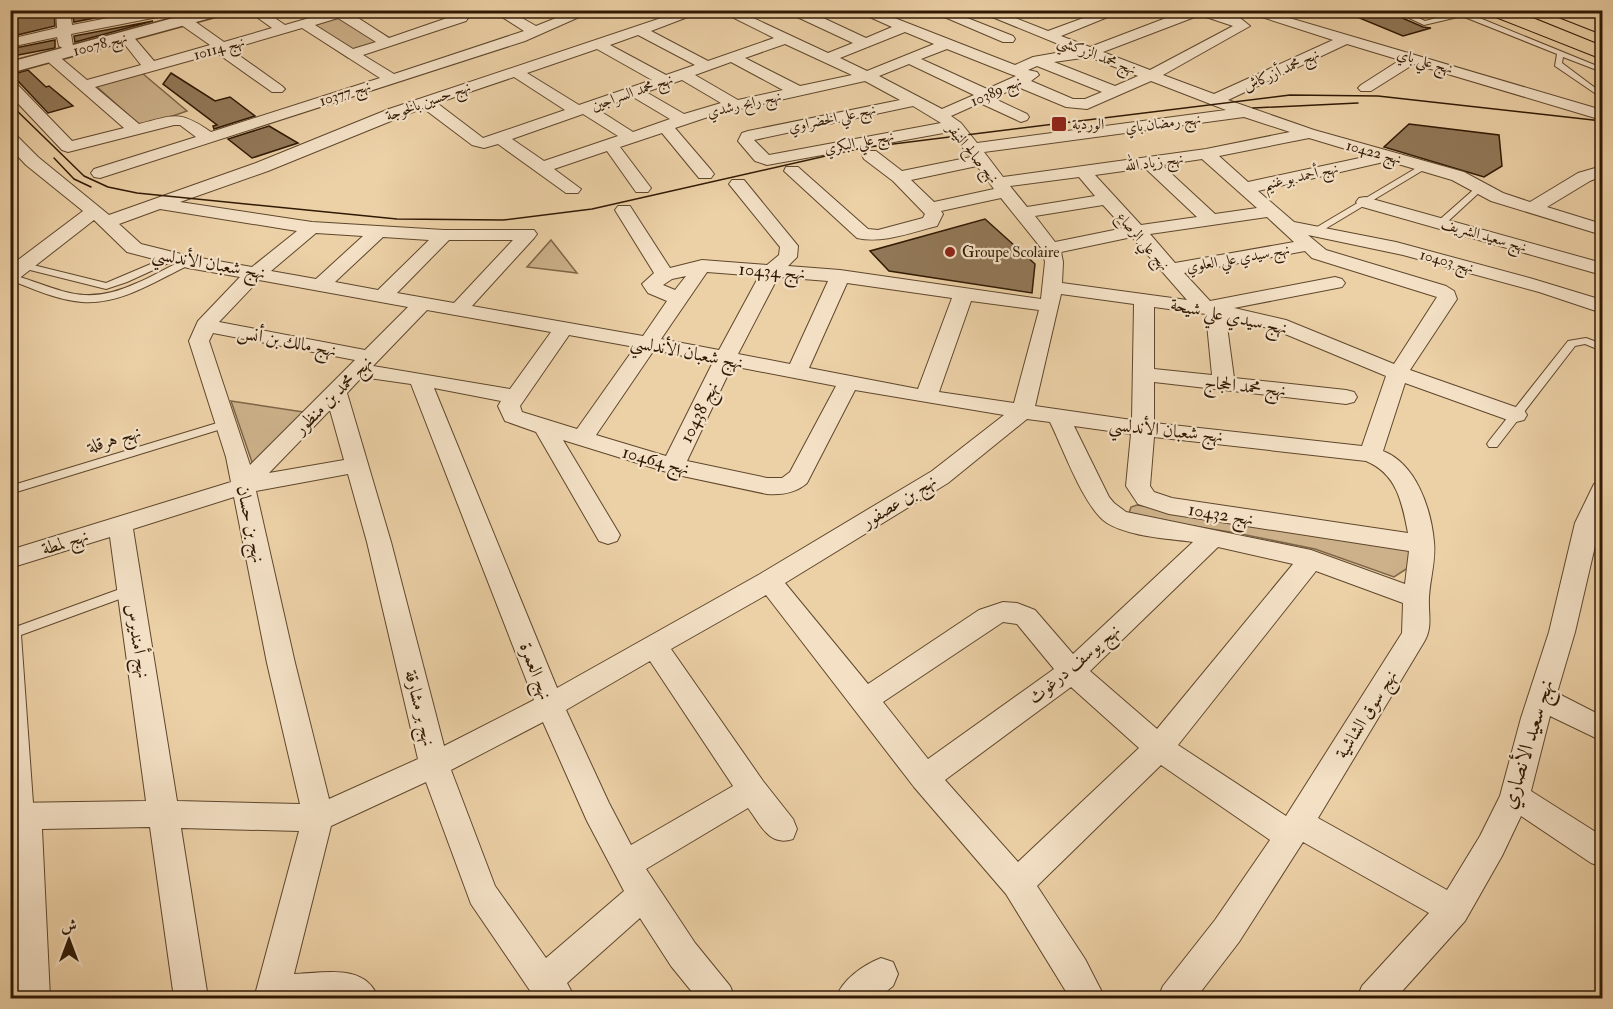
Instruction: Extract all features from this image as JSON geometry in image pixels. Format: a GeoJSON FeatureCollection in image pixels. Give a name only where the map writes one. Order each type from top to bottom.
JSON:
{"type":"FeatureCollection","features":[{"type":"Feature","properties":{"kind":"highway"},"geometry":{"type":"LineString","coordinates":[[1495,10],[1602,53]]}},
{"type":"Feature","properties":{"kind":"highway"},"geometry":{"type":"LineString","coordinates":[[1558,10],[1602,28]]}},
{"type":"Feature","properties":{"kind":"street","name":"نهج 10078"},"geometry":{"type":"LineString","coordinates":[[10,68],[126,37],[190,14],[223,10]]}},
{"type":"Feature","properties":{"kind":"street"},"geometry":{"type":"LineString","coordinates":[[253,10],[284,30]]}},
{"type":"Feature","properties":{"kind":"street"},"geometry":{"type":"LineString","coordinates":[[351,54],[461,18],[447,10]]}},
{"type":"Feature","properties":{"kind":"street"},"geometry":{"type":"LineString","coordinates":[[497,10],[534,31]]}},
{"type":"Feature","properties":{"kind":"street","name":"نهج 10377"},"geometry":{"type":"LineString","coordinates":[[100,173],[520,38],[589,10]]}},
{"type":"Feature","properties":{"kind":"street","name":"نهج حسين بالخوجة"},"geometry":{"type":"LineString","coordinates":[[100,217],[161,204],[262,167],[396,112],[700,10]]}},
{"type":"Feature","properties":{"kind":"street","name":"نهج صالح النيفر"},"geometry":{"type":"LineString","coordinates":[[724,10],[867,76],[941,115],[955,126],[1051,248]]}},
{"type":"Feature","properties":{"kind":"street"},"geometry":{"type":"LineString","coordinates":[[860,10],[917,17],[1008,39]]}},
{"type":"Feature","properties":{"kind":"street","name":"نهج محمد الزركشي"},"geometry":{"type":"LineString","coordinates":[[981,10],[1213,100]]}},
{"type":"Feature","properties":{"kind":"street"},"geometry":{"type":"LineString","coordinates":[[996,16],[1013,10]]}},
{"type":"Feature","properties":{"kind":"street"},"geometry":{"type":"LineString","coordinates":[[1048,36],[1119,10]]}},
{"type":"Feature","properties":{"kind":"street","name":"نهج علي باي"},"geometry":{"type":"LineString","coordinates":[[1246,10],[1602,115]]}},
{"type":"Feature","properties":{"kind":"street"},"geometry":{"type":"LineString","coordinates":[[1592,10],[1602,19]]}},
{"type":"Feature","properties":{"kind":"street"},"geometry":{"type":"LineString","coordinates":[[917,17],[946,44],[1021,76],[1071,104],[1087,104],[1152,75],[1243,26],[1236,21],[1198,11]]}},
{"type":"Feature","properties":{"kind":"street","name":"نهج 10389"},"geometry":{"type":"LineString","coordinates":[[941,115],[984,97],[1045,63],[1090,52],[1198,11]]}},
{"type":"Feature","properties":{"kind":"street"},"geometry":{"type":"LineString","coordinates":[[10,43],[40,38],[64,19],[81,12]]}},
{"type":"Feature","properties":{"kind":"street"},"geometry":{"type":"LineString","coordinates":[[343,12],[388,43]]}},
{"type":"Feature","properties":{"kind":"street","name":"نهج 10114"},"geometry":{"type":"LineString","coordinates":[[86,85],[343,12]]}},
{"type":"Feature","properties":{"kind":"street"},"geometry":{"type":"LineString","coordinates":[[42,22],[64,19],[190,14],[221,47],[277,89]]}},
{"type":"Feature","properties":{"kind":"street"},"geometry":{"type":"LineString","coordinates":[[760,27],[794,15],[866,43]]}},
{"type":"Feature","properties":{"kind":"street"},"geometry":{"type":"LineString","coordinates":[[827,58],[866,43],[917,17]]}},
{"type":"Feature","properties":{"kind":"street"},"geometry":{"type":"LineString","coordinates":[[64,19],[66,48]]}},
{"type":"Feature","properties":{"kind":"street"},"geometry":{"type":"LineString","coordinates":[[305,24],[390,78]]}},
{"type":"Feature","properties":{"kind":"street"},"geometry":{"type":"LineString","coordinates":[[972,54],[1031,30]]}},
{"type":"Feature","properties":{"kind":"street"},"geometry":{"type":"LineString","coordinates":[[426,31],[440,40]]}},
{"type":"Feature","properties":{"kind":"street"},"geometry":{"type":"LineString","coordinates":[[641,31],[708,66]]}},
{"type":"Feature","properties":{"kind":"street"},"geometry":{"type":"LineString","coordinates":[[126,37],[152,67]]}},
{"type":"Feature","properties":{"kind":"street","name":"نهج محمد السراجين"},"geometry":{"type":"LineString","coordinates":[[425,102],[478,142],[488,142],[785,39]]}},
{"type":"Feature","properties":{"kind":"street","name":"نهج محمد أزركاش"},"geometry":{"type":"LineString","coordinates":[[1213,100],[1236,92],[1347,39]]}},
{"type":"Feature","properties":{"kind":"street"},"geometry":{"type":"LineString","coordinates":[[598,44],[665,81]]}},
{"type":"Feature","properties":{"kind":"street","name":"نهج رابح رشدي"},"geometry":{"type":"LineString","coordinates":[[543,167],[663,125],[735,105],[867,76],[946,44]]}},
{"type":"Feature","properties":{"kind":"street"},"geometry":{"type":"LineString","coordinates":[[51,57],[136,130]]}},
{"type":"Feature","properties":{"kind":"street"},"geometry":{"type":"LineString","coordinates":[[732,57],[799,92]]}},
{"type":"Feature","properties":{"kind":"street"},"geometry":{"type":"LineString","coordinates":[[1366,88],[1414,58]]}},
{"type":"Feature","properties":{"kind":"street"},"geometry":{"type":"LineString","coordinates":[[911,60],[1021,117]]}},
{"type":"Feature","properties":{"kind":"street"},"geometry":{"type":"LineString","coordinates":[[1045,63],[1117,92]]}},
{"type":"Feature","properties":{"kind":"street"},"geometry":{"type":"LineString","coordinates":[[514,71],[630,137]]}},
{"type":"Feature","properties":{"kind":"street"},"geometry":{"type":"LineString","coordinates":[[683,74],[735,105]]}},
{"type":"Feature","properties":{"kind":"street"},"geometry":{"type":"LineString","coordinates":[[10,85],[68,147],[171,120],[181,120],[209,138]]}},
{"type":"Feature","properties":{"kind":"street"},"geometry":{"type":"LineString","coordinates":[[362,87],[396,112]]}},
{"type":"Feature","properties":{"kind":"street"},"geometry":{"type":"LineString","coordinates":[[634,91],[682,120]]}},
{"type":"Feature","properties":{"kind":"street","name":"نهج 10422"},"geometry":{"type":"LineString","coordinates":[[1213,100],[1308,134],[1458,176],[1497,197],[1602,231]]}},
{"type":"Feature","properties":{"kind":"street","name":"نهج علي الخضراوي"},"geometry":{"type":"LineString","coordinates":[[764,159],[746,141],[748,136],[916,101]]}},
{"type":"Feature","properties":{"kind":"street","name":"نهج رمضان باي"},"geometry":{"type":"LineString","coordinates":[[899,177],[977,154],[1125,128],[1246,112]]}},
{"type":"Feature","properties":{"kind":"street"},"geometry":{"type":"LineString","coordinates":[[854,113],[879,138]]}},
{"type":"Feature","properties":{"kind":"street"},"geometry":{"type":"LineString","coordinates":[[663,125],[705,174]]}},
{"type":"Feature","properties":{"kind":"street","name":"نهج علي البكري"},"geometry":{"type":"LineString","coordinates":[[764,159],[955,126]]}},
{"type":"Feature","properties":{"kind":"street"},"geometry":{"type":"LineString","coordinates":[[1125,128],[1154,162],[1211,220]]}},
{"type":"Feature","properties":{"kind":"street","name":"نهج زياد الله"},"geometry":{"type":"LineString","coordinates":[[930,208],[1002,188],[1083,171],[1206,154],[1308,134]]}},
{"type":"Feature","properties":{"kind":"street","name":"نهج شعبان الأندلسي"},"geometry":{"type":"LineString","coordinates":[[10,138],[32,161],[134,248],[180,260],[259,272],[421,305],[649,344],[926,397],[1143,429],[1370,454],[1387,462],[1400,474],[1419,524],[1422,544]]}},
{"type":"Feature","properties":{"kind":"street"},"geometry":{"type":"LineString","coordinates":[[500,138],[572,189]]}},
{"type":"Feature","properties":{"kind":"street"},"geometry":{"type":"LineString","coordinates":[[610,144],[642,188]]}},
{"type":"Feature","properties":{"kind":"street"},"geometry":{"type":"LineString","coordinates":[[792,171],[863,234],[878,234],[931,222],[934,214],[930,208],[899,177],[870,154]]}},
{"type":"Feature","properties":{"kind":"street","name":"نهج أحمد بو غنيم"},"geometry":{"type":"LineString","coordinates":[[1206,154],[1289,227]]}},
{"type":"Feature","properties":{"kind":"street","name":"نهج أحمد بو غنيم"},"geometry":{"type":"LineString","coordinates":[[1247,188],[1390,156]]}},
{"type":"Feature","properties":{"kind":"street"},"geometry":{"type":"LineString","coordinates":[[10,168],[32,161]]}},
{"type":"Feature","properties":{"kind":"street","name":"نهج علي الرصاع"},"geometry":{"type":"LineString","coordinates":[[1083,171],[1169,270],[1210,309]]}},
{"type":"Feature","properties":{"kind":"street"},"geometry":{"type":"LineString","coordinates":[[1532,208],[1584,177],[1602,171]]}},
{"type":"Feature","properties":{"kind":"street","name":"نهج 10438"},"geometry":{"type":"LineString","coordinates":[[673,466],[725,359],[772,270],[788,257],[789,246],[738,184]]}},
{"type":"Feature","properties":{"kind":"street"},"geometry":{"type":"LineString","coordinates":[[1023,213],[1106,199]]}},
{"type":"Feature","properties":{"kind":"street","name":"نهج سعيد الشريف"},"geometry":{"type":"LineString","coordinates":[[1365,202],[1602,269]]}},
{"type":"Feature","properties":{"kind":"street"},"geometry":{"type":"LineString","coordinates":[[161,204],[254,220],[312,227],[444,235],[524,233],[528,236],[457,311]]}},
{"type":"Feature","properties":{"kind":"street"},"geometry":{"type":"LineString","coordinates":[[624,210],[665,275],[654,281],[652,286],[679,299]]}},
{"type":"Feature","properties":{"kind":"street"},"geometry":{"type":"LineString","coordinates":[[1023,411],[1051,296],[1054,262],[1051,248],[1136,231],[1273,211]]}},
{"type":"Feature","properties":{"kind":"street"},"geometry":{"type":"LineString","coordinates":[[14,271],[100,217]]}},
{"type":"Feature","properties":{"kind":"street"},"geometry":{"type":"LineString","coordinates":[[204,325],[259,272],[312,227]]}},
{"type":"Feature","properties":{"kind":"street","name":"نهج 10403"},"geometry":{"type":"LineString","coordinates":[[1289,227],[1313,238],[1527,282],[1602,307]]}},
{"type":"Feature","properties":{"kind":"street"},"geometry":{"type":"LineString","coordinates":[[320,285],[378,231]]}},
{"type":"Feature","properties":{"kind":"street"},"geometry":{"type":"LineString","coordinates":[[382,297],[444,235]]}},
{"type":"Feature","properties":{"kind":"street"},"geometry":{"type":"LineString","coordinates":[[1313,238],[1324,257],[1431,287],[1447,295],[1447,299],[1398,373],[1370,454]]}},
{"type":"Feature","properties":{"kind":"street","name":"نهج سيدي علي العلوي"},"geometry":{"type":"LineString","coordinates":[[1169,270],[1313,238]]}},
{"type":"Feature","properties":{"kind":"street"},"geometry":{"type":"LineString","coordinates":[[582,438],[702,266]]}},
{"type":"Feature","properties":{"kind":"street","name":"نهج 10434"},"geometry":{"type":"LineString","coordinates":[[665,275],[702,266],[840,276],[964,293],[1051,296]]}},
{"type":"Feature","properties":{"kind":"street"},"geometry":{"type":"LineString","coordinates":[[796,373],[840,276]]}},
{"type":"Feature","properties":{"kind":"street"},"geometry":{"type":"LineString","coordinates":[[1224,384],[1210,309],[1335,283]]}},
{"type":"Feature","properties":{"kind":"street"},"geometry":{"type":"LineString","coordinates":[[926,397],[964,293]]}},
{"type":"Feature","properties":{"kind":"street","name":"نهج سيدي علي شيحة"},"geometry":{"type":"LineString","coordinates":[[1051,296],[1144,300],[1210,309],[1287,327],[1398,373],[1516,414]]}},
{"type":"Feature","properties":{"kind":"street","name":"نهج 10432"},"geometry":{"type":"LineString","coordinates":[[1144,300],[1143,429],[1138,486],[1146,498],[1155,502],[1422,544]]}},
{"type":"Feature","properties":{"kind":"street","name":"نهج محمد بن منظور"},"geometry":{"type":"LineString","coordinates":[[243,486],[421,305]]}},
{"type":"Feature","properties":{"kind":"street","name":"نهج مالك بن أنس"},"geometry":{"type":"LineString","coordinates":[[204,325],[364,364]]}},
{"type":"Feature","properties":{"kind":"street","name":"نهج بن حسان"},"geometry":{"type":"LineString","coordinates":[[204,325],[199,341],[200,349],[227,424],[243,486],[281,663],[318,818],[272,995],[341,989],[352,990],[361,999]]}},
{"type":"Feature","properties":{"kind":"street"},"geometry":{"type":"LineString","coordinates":[[364,364],[420,379],[515,397],[563,329]]}},
{"type":"Feature","properties":{"kind":"street","name":"نهج محمد الحجاج"},"geometry":{"type":"LineString","coordinates":[[1143,374],[1346,397]]}},
{"type":"Feature","properties":{"kind":"street","name":"نهج العمرة"},"geometry":{"type":"LineString","coordinates":[[420,379],[549,706],[625,866],[675,944],[718,999]]}},
{"type":"Feature","properties":{"kind":"street","name":"نهج 10464"},"geometry":{"type":"LineString","coordinates":[[515,397],[509,406],[510,412],[522,420],[544,428],[673,466],[781,487],[793,484],[799,477],[848,383]]}},
{"type":"Feature","properties":{"kind":"street","name":"نهج بر مشارقة"},"geometry":{"type":"LineString","coordinates":[[336,393],[379,542],[434,765],[482,894],[551,991]]}},
{"type":"Feature","properties":{"kind":"street","name":"نهج بن عصفور"},"geometry":{"type":"LineString","coordinates":[[318,818],[434,765],[549,706],[769,581],[940,477],[1023,411]]}},
{"type":"Feature","properties":{"kind":"street"},"geometry":{"type":"LineString","coordinates":[[1059,417],[1098,498],[1105,508],[1117,518],[1135,524],[1212,537],[1311,559],[1416,598]]}},
{"type":"Feature","properties":{"kind":"street"},"geometry":{"type":"LineString","coordinates":[[544,428],[608,535]]}},
{"type":"Feature","properties":{"kind":"street"},"geometry":{"type":"LineString","coordinates":[[120,524],[243,486],[357,465]]}},
{"type":"Feature","properties":{"kind":"street","name":"نهج سعيد الأنصاري"},"geometry":{"type":"LineString","coordinates":[[1374,999],[1453,910],[1491,846],[1515,796],[1562,632],[1587,523],[1602,490]]}},
{"type":"Feature","properties":{"kind":"street","name":"نهج لمطة"},"geometry":{"type":"LineString","coordinates":[[10,559],[120,524]]}},
{"type":"Feature","properties":{"kind":"street","name":"نهج أمنديرس"},"geometry":{"type":"LineString","coordinates":[[120,524],[191,999]]}},
{"type":"Feature","properties":{"kind":"street","name":"نهج يوسف درغوث"},"geometry":{"type":"LineString","coordinates":[[925,778],[1072,671],[1170,580],[1212,537]]}},
{"type":"Feature","properties":{"kind":"street","name":"نهج سوق الشاشية"},"geometry":{"type":"LineString","coordinates":[[1175,999],[1227,931],[1294,830],[1415,635],[1416,598],[1422,544]]}},
{"type":"Feature","properties":{"kind":"street"},"geometry":{"type":"LineString","coordinates":[[1017,884],[1159,748],[1311,559]]}},
{"type":"Feature","properties":{"kind":"street"},"geometry":{"type":"LineString","coordinates":[[769,581],[925,778],[1017,884],[1073,970],[1088,999]]}},
{"type":"Feature","properties":{"kind":"street"},"geometry":{"type":"LineString","coordinates":[[865,700],[988,617],[1006,611],[1026,617],[1072,671],[1159,748],[1294,830],[1453,910]]}},
{"type":"Feature","properties":{"kind":"street"},"geometry":{"type":"LineString","coordinates":[[654,646],[753,790],[783,829]]}},
{"type":"Feature","properties":{"kind":"street"},"geometry":{"type":"LineString","coordinates":[[1542,699],[1602,729]]}},
{"type":"Feature","properties":{"kind":"street"},"geometry":{"type":"LineString","coordinates":[[625,866],[753,790]]}},
{"type":"Feature","properties":{"kind":"street"},"geometry":{"type":"LineString","coordinates":[[1515,796],[1602,853]]}},
{"type":"Feature","properties":{"kind":"street"},"geometry":{"type":"LineString","coordinates":[[33,999],[18,817],[165,814],[318,818]]}},
{"type":"Feature","properties":{"kind":"street"},"geometry":{"type":"LineString","coordinates":[[551,991],[643,895]]}},
{"type":"Feature","properties":{"kind":"street"},"geometry":{"type":"LineString","coordinates":[[853,999],[880,974]]}},
{"type":"Feature","properties":{"kind":"lane"},"geometry":{"type":"LineString","coordinates":[[1395,10],[1424,23],[1461,14]]}},
{"type":"Feature","properties":{"kind":"lane"},"geometry":{"type":"LineString","coordinates":[[1453,10],[1602,70]]}},
{"type":"Feature","properties":{"kind":"lane"},"geometry":{"type":"LineString","coordinates":[[1560,55],[1558,64],[1602,96]]}},
{"type":"Feature","properties":{"kind":"lane","name":"نهج سيدي علي العلوي"},"geometry":{"type":"LineString","coordinates":[[1313,238],[1365,202],[1426,166]]}},
{"type":"Feature","properties":{"kind":"lane"},"geometry":{"type":"LineString","coordinates":[[1441,223],[1480,187]]}},
{"type":"Feature","properties":{"kind":"lane"},"geometry":{"type":"LineString","coordinates":[[14,271],[73,297],[92,299],[115,295],[180,260]]}},
{"type":"Feature","properties":{"kind":"lane"},"geometry":{"type":"LineString","coordinates":[[14,271],[106,286],[180,260]]}},
{"type":"Feature","properties":{"kind":"lane"},"geometry":{"type":"LineString","coordinates":[[1493,444],[1572,343],[1586,341],[1602,348]]}},
{"type":"Feature","properties":{"kind":"lane","name":"نهج هرقلة"},"geometry":{"type":"LineString","coordinates":[[10,490],[227,424]]}},
{"type":"Feature","properties":{"kind":"lane"},"geometry":{"type":"LineString","coordinates":[[18,817],[12,634],[130,590]]}},
{"type":"Feature","properties":{"kind":"shaded area"},"geometry":{"type":"Polygon","coordinates":[[[346,11],[398,43],[348,58],[297,24],[346,11]]]}},
{"type":"Feature","properties":{"kind":"shaded area"},"geometry":{"type":"Polygon","coordinates":[[[142,73],[187,111],[142,127],[96,86],[142,73]]]}},
{"type":"Feature","properties":{"kind":"shaded area"},"geometry":{"type":"Polygon","coordinates":[[[551,240],[577,273],[527,267],[551,240]]]}},
{"type":"Feature","properties":{"kind":"shaded area"},"geometry":{"type":"Polygon","coordinates":[[[231,401],[310,413],[254,468],[231,401]]]}},
{"type":"Feature","properties":{"kind":"shaded area"},"geometry":{"type":"Polygon","coordinates":[[[1137,505],[1415,547],[1414,564],[1394,577],[1315,549],[1137,517],[1129,513],[1131,507],[1137,505]]]}},
{"type":"Feature","properties":{"kind":"building"},"geometry":{"type":"Polygon","coordinates":[[[13,10],[54,10],[55,26],[13,36],[13,10]]]}},
{"type":"Feature","properties":{"kind":"building"},"geometry":{"type":"Polygon","coordinates":[[[72,10],[135,10],[74,22],[72,10]]]}},
{"type":"Feature","properties":{"kind":"building"},"geometry":{"type":"Polygon","coordinates":[[[1384,10],[1423,27],[1431,28],[1403,36],[1357,17],[1384,10]]]}},
{"type":"Feature","properties":{"kind":"building"},"geometry":{"type":"Polygon","coordinates":[[[153,21],[79,41],[75,42],[74,36],[153,21]]]}},
{"type":"Feature","properties":{"kind":"building"},"geometry":{"type":"Polygon","coordinates":[[[55,40],[55,48],[13,56],[15,58],[10,60],[10,49],[55,40]]]}},
{"type":"Feature","properties":{"kind":"building"},"geometry":{"type":"Polygon","coordinates":[[[28,70],[46,87],[49,86],[73,106],[48,113],[17,80],[10,78],[10,75],[28,70]]]}},
{"type":"Feature","properties":{"kind":"building"},"geometry":{"type":"Polygon","coordinates":[[[171,73],[215,101],[230,97],[255,116],[214,129],[213,126],[217,125],[163,84],[171,73]]]}},
{"type":"Feature","properties":{"kind":"building"},"geometry":{"type":"Polygon","coordinates":[[[1409,124],[1499,135],[1502,166],[1484,177],[1384,147],[1409,124]]]}},
{"type":"Feature","properties":{"kind":"building"},"geometry":{"type":"Polygon","coordinates":[[[269,126],[298,143],[252,158],[228,139],[269,126]]]}},
{"type":"Feature","properties":{"kind":"building","name":"Groupe Scolaire"},"geometry":{"type":"Polygon","coordinates":[[[985,219],[1035,264],[1032,293],[889,271],[870,251],[985,219]]]}},
{"type":"Feature","properties":{"kind":"tram line"},"geometry":{"type":"LineString","coordinates":[[10,104],[84,176],[108,187],[137,193],[397,219],[503,220],[592,209],[861,148],[1290,95],[1378,96],[1602,121]]}},
{"type":"Feature","properties":{"kind":"tram line"},"geometry":{"type":"LineString","coordinates":[[1253,108],[1358,103]]}},
{"type":"Feature","properties":{"kind":"tram line"},"geometry":{"type":"LineString","coordinates":[[54,158],[74,179],[91,187]]}},
{"type":"Feature","properties":{"kind":"place","name":"الوردية"},"geometry":{"type":"Point","coordinates":[1059,124]}},
{"type":"Feature","properties":{"kind":"place","name":"Groupe Scolaire"},"geometry":{"type":"Point","coordinates":[950,252]}}]}
